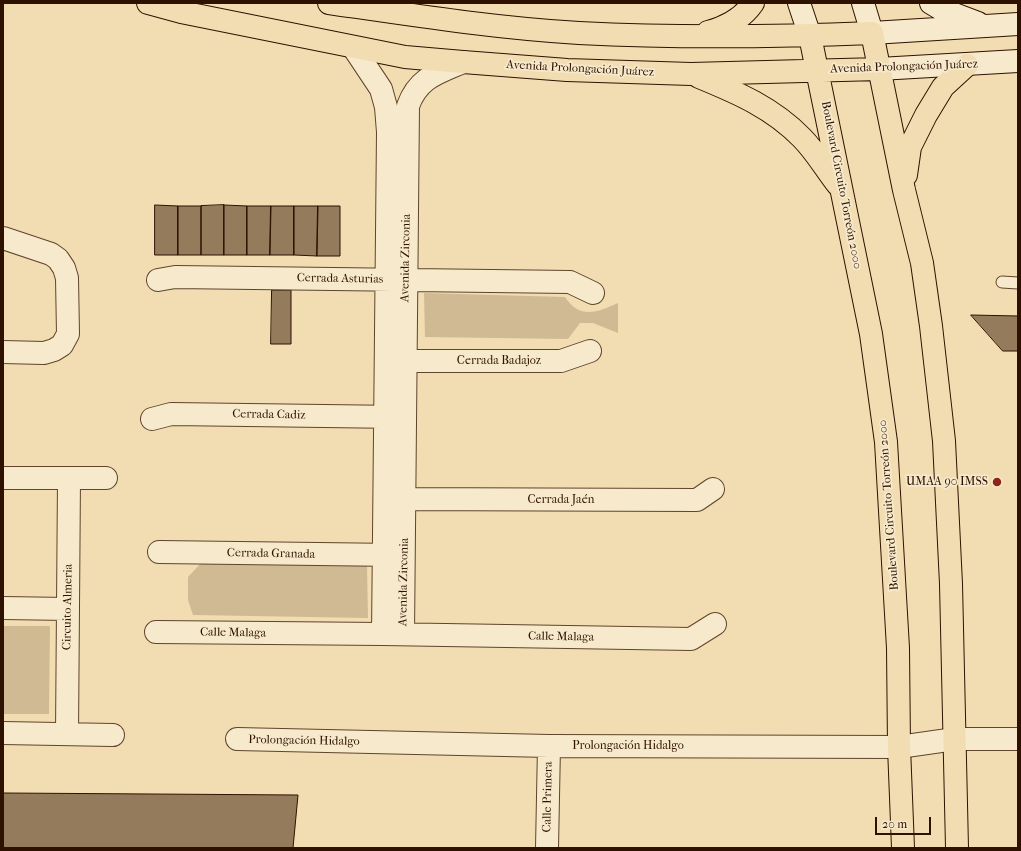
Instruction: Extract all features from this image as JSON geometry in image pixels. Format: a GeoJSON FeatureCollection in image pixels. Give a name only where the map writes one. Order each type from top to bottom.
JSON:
{"type":"FeatureCollection","features":[{"type":"Feature","properties":{"kind":"main road","name":"Avenida Prolongación Juárez"},"geometry":{"type":"LineString","coordinates":[[148,3],[181,12],[405,57],[567,70],[691,74],[879,69]]}},
{"type":"Feature","properties":{"kind":"main road"},"geometry":{"type":"LineString","coordinates":[[329,3],[441,19],[570,32],[693,37],[810,36],[872,33],[904,190],[922,263],[931,326],[944,441],[951,584],[956,739],[957,848]]}},
{"type":"Feature","properties":{"kind":"main road"},"geometry":{"type":"LineString","coordinates":[[693,37],[719,30],[734,23],[753,3]]}},
{"type":"Feature","properties":{"kind":"main road","name":"Boulevard Circuito Torreón 2000"},"geometry":{"type":"LineString","coordinates":[[810,36],[871,334],[886,442],[898,648],[899,747],[903,848]]}},
{"type":"Feature","properties":{"kind":"main road"},"geometry":{"type":"LineString","coordinates":[[904,190],[910,147],[926,115],[943,87],[967,65]]}},
{"type":"Feature","properties":{"kind":"main road"},"geometry":{"type":"LineString","coordinates":[[691,74],[743,95],[780,117],[804,139],[842,191]]}},
{"type":"Feature","properties":{"kind":"street","name":"Boulevard Circuito Torreón 2000"},"geometry":{"type":"LineString","coordinates":[[799,3],[810,36]]}},
{"type":"Feature","properties":{"kind":"street"},"geometry":{"type":"LineString","coordinates":[[863,3],[872,33],[1018,24]]}},
{"type":"Feature","properties":{"kind":"street"},"geometry":{"type":"LineString","coordinates":[[931,3],[941,9],[985,26]]}},
{"type":"Feature","properties":{"kind":"street","name":"Avenida Zirconia"},"geometry":{"type":"LineString","coordinates":[[353,47],[377,81],[384,96],[388,132],[397,280]]}},
{"type":"Feature","properties":{"kind":"street","name":"Avenida Prolongación Juárez"},"geometry":{"type":"LineString","coordinates":[[879,69],[1018,61]]}},
{"type":"Feature","properties":{"kind":"street","name":"Avenida Zirconia"},"geometry":{"type":"LineString","coordinates":[[393,634],[397,280],[408,106],[413,94],[429,77],[463,62]]}},
{"type":"Feature","properties":{"kind":"street"},"geometry":{"type":"LineString","coordinates":[[3,238],[51,254],[58,259],[64,268],[67,278],[68,334],[62,345],[54,350],[44,353],[3,352]]}},
{"type":"Feature","properties":{"kind":"street","name":"Cerrada Asturias"},"geometry":{"type":"LineString","coordinates":[[158,280],[175,277],[570,282],[593,293]]}},
{"type":"Feature","properties":{"kind":"street","name":"Cerrada Badajoz"},"geometry":{"type":"LineString","coordinates":[[396,361],[561,361],[590,351]]}},
{"type":"Feature","properties":{"kind":"street","name":"Cerrada Cadiz"},"geometry":{"type":"LineString","coordinates":[[152,419],[171,414],[395,417]]}},
{"type":"Feature","properties":{"kind":"street"},"geometry":{"type":"LineString","coordinates":[[3,478],[106,478]]}},
{"type":"Feature","properties":{"kind":"street","name":"Circuito Almeria"},"geometry":{"type":"LineString","coordinates":[[67,734],[69,479]]}},
{"type":"Feature","properties":{"kind":"street","name":"Cerrada Jaén"},"geometry":{"type":"LineString","coordinates":[[395,499],[697,500],[713,489]]}},
{"type":"Feature","properties":{"kind":"street","name":"Cerrada Granada"},"geometry":{"type":"LineString","coordinates":[[158,552],[394,555]]}},
{"type":"Feature","properties":{"kind":"street"},"geometry":{"type":"LineString","coordinates":[[3,608],[68,609]]}},
{"type":"Feature","properties":{"kind":"street","name":"Calle Malaga"},"geometry":{"type":"LineString","coordinates":[[156,632],[691,638],[715,624]]}},
{"type":"Feature","properties":{"kind":"street"},"geometry":{"type":"LineString","coordinates":[[3,733],[113,735]]}},
{"type":"Feature","properties":{"kind":"street","name":"Prolongación Hidalgo"},"geometry":{"type":"LineString","coordinates":[[238,739],[549,746],[899,747],[956,739],[1018,738]]}},
{"type":"Feature","properties":{"kind":"street","name":"Calle Primera"},"geometry":{"type":"LineString","coordinates":[[547,848],[549,746]]}},
{"type":"Feature","properties":{"kind":"lane"},"geometry":{"type":"LineString","coordinates":[[1002,282],[1018,283]]}},
{"type":"Feature","properties":{"kind":"shaded area"},"geometry":{"type":"Polygon","coordinates":[[[424,293],[565,297],[577,309],[590,312],[618,303],[618,333],[593,323],[580,323],[568,339],[425,337],[424,293]]]}},
{"type":"Feature","properties":{"kind":"shaded area"},"geometry":{"type":"Polygon","coordinates":[[[201,563],[367,565],[368,618],[193,615],[188,600],[188,577],[201,563]]]}},
{"type":"Feature","properties":{"kind":"shaded area"},"geometry":{"type":"Polygon","coordinates":[[[3,626],[50,626],[49,714],[3,714],[3,626]]]}},
{"type":"Feature","properties":{"kind":"building"},"geometry":{"type":"Polygon","coordinates":[[[155,205],[178,206],[178,255],[155,255],[155,205]]]}},
{"type":"Feature","properties":{"kind":"building"},"geometry":{"type":"Polygon","coordinates":[[[224,205],[247,206],[247,255],[224,255],[224,205]]]}},
{"type":"Feature","properties":{"kind":"building"},"geometry":{"type":"Polygon","coordinates":[[[224,205],[224,255],[201,255],[201,206],[224,205]]]}},
{"type":"Feature","properties":{"kind":"building"},"geometry":{"type":"Polygon","coordinates":[[[178,206],[201,206],[201,255],[178,255],[178,206]]]}},
{"type":"Feature","properties":{"kind":"building"},"geometry":{"type":"Polygon","coordinates":[[[247,206],[271,206],[270,255],[247,255],[247,206]]]}},
{"type":"Feature","properties":{"kind":"building"},"geometry":{"type":"Polygon","coordinates":[[[271,206],[294,206],[294,255],[270,255],[271,206]]]}},
{"type":"Feature","properties":{"kind":"building"},"geometry":{"type":"Polygon","coordinates":[[[294,206],[318,206],[317,256],[294,255],[294,206]]]}},
{"type":"Feature","properties":{"kind":"building"},"geometry":{"type":"Polygon","coordinates":[[[318,206],[340,206],[340,256],[317,256],[318,206]]]}},
{"type":"Feature","properties":{"kind":"building"},"geometry":{"type":"Polygon","coordinates":[[[272,290],[291,290],[291,344],[271,344],[272,290]]]}},
{"type":"Feature","properties":{"kind":"building"},"geometry":{"type":"Polygon","coordinates":[[[971,315],[1018,316],[1018,351],[1003,351],[971,315]]]}},
{"type":"Feature","properties":{"kind":"building"},"geometry":{"type":"Polygon","coordinates":[[[3,793],[298,795],[293,848],[3,848],[3,793]]]}},
{"type":"Feature","properties":{"kind":"place","name":"UMAA 90 IMSS"},"geometry":{"type":"Point","coordinates":[997,482]}}]}
